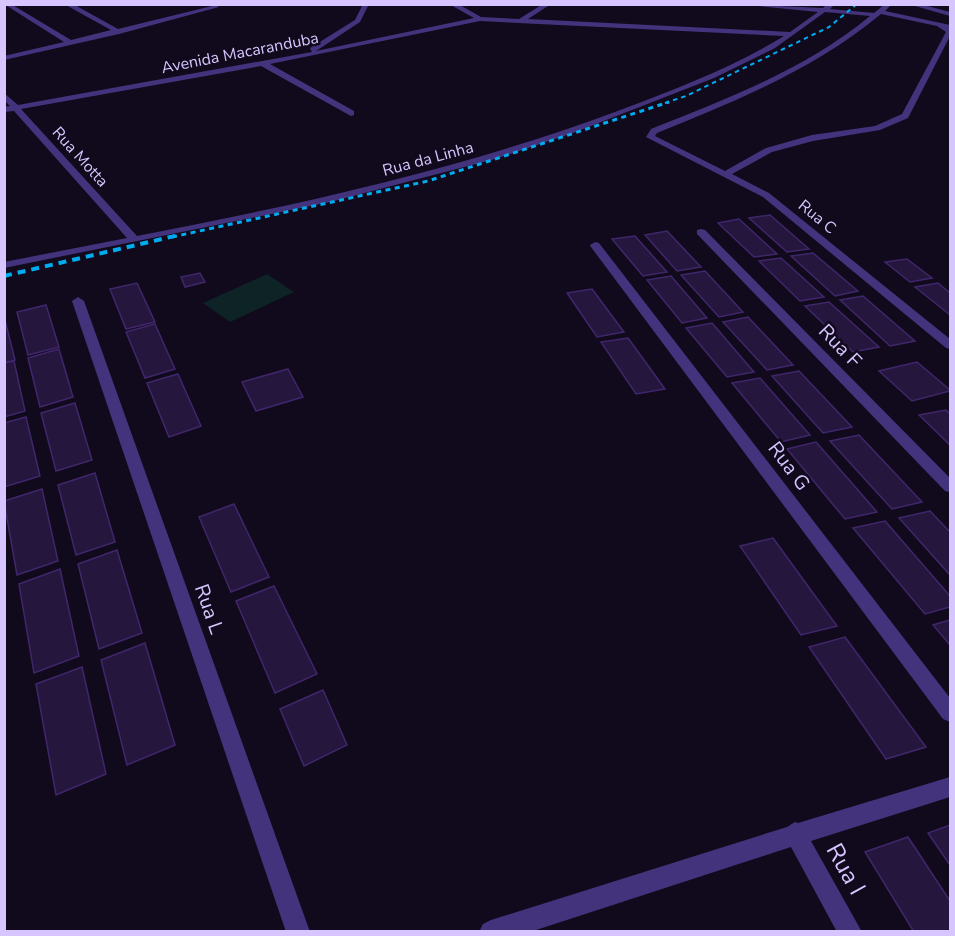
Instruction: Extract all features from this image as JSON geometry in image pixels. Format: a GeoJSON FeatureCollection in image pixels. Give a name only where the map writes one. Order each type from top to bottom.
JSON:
{"type":"FeatureCollection","features":[{"type":"Feature","properties":{"kind":"street"},"geometry":{"type":"LineString","coordinates":[[6,4],[71,43]]}},
{"type":"Feature","properties":{"kind":"street"},"geometry":{"type":"LineString","coordinates":[[67,4],[119,32]]}},
{"type":"Feature","properties":{"kind":"street"},"geometry":{"type":"LineString","coordinates":[[303,56],[358,21],[366,4]]}},
{"type":"Feature","properties":{"kind":"street"},"geometry":{"type":"LineString","coordinates":[[452,4],[480,19],[791,34]]}},
{"type":"Feature","properties":{"kind":"street"},"geometry":{"type":"LineString","coordinates":[[521,20],[548,4]]}},
{"type":"Feature","properties":{"kind":"street"},"geometry":{"type":"LineString","coordinates":[[741,4],[792,10],[878,14],[951,26]]}},
{"type":"Feature","properties":{"kind":"street","name":"Rua da Linha"},"geometry":{"type":"LineString","coordinates":[[4,265],[353,194],[445,171],[531,145],[609,118],[701,80],[772,46],[832,4]]}},
{"type":"Feature","properties":{"kind":"street"},"geometry":{"type":"LineString","coordinates":[[878,14],[889,4]]}},
{"type":"Feature","properties":{"kind":"street"},"geometry":{"type":"LineString","coordinates":[[911,4],[951,14]]}},
{"type":"Feature","properties":{"kind":"street"},"geometry":{"type":"LineString","coordinates":[[4,58],[119,32],[214,6]]}},
{"type":"Feature","properties":{"kind":"street","name":"Rua C"},"geometry":{"type":"LineString","coordinates":[[878,14],[813,60],[736,98],[654,131],[650,137],[766,195],[951,345]]}},
{"type":"Feature","properties":{"kind":"street","name":"Avenida Macaranduba"},"geometry":{"type":"LineString","coordinates":[[10,109],[303,56],[480,19]]}},
{"type":"Feature","properties":{"kind":"street"},"geometry":{"type":"LineString","coordinates":[[724,175],[769,150],[812,138],[877,128],[905,116],[950,31],[939,24]]}},
{"type":"Feature","properties":{"kind":"street"},"geometry":{"type":"LineString","coordinates":[[262,63],[351,113]]}},
{"type":"Feature","properties":{"kind":"street","name":"Rua Motta"},"geometry":{"type":"LineString","coordinates":[[4,95],[10,109],[133,238]]}},
{"type":"Feature","properties":{"kind":"street","name":"Rua F"},"geometry":{"type":"LineString","coordinates":[[701,232],[951,487]]}},
{"type":"Feature","properties":{"kind":"street","name":"Rua G"},"geometry":{"type":"LineString","coordinates":[[595,245],[951,714]]}},
{"type":"Feature","properties":{"kind":"street","name":"Rua L"},"geometry":{"type":"LineString","coordinates":[[78,301],[298,932]]}},
{"type":"Feature","properties":{"kind":"street"},"geometry":{"type":"LineString","coordinates":[[490,932],[641,885],[795,833],[951,786]]}},
{"type":"Feature","properties":{"kind":"street","name":"Rua I"},"geometry":{"type":"LineString","coordinates":[[795,833],[850,932]]}},
{"type":"Feature","properties":{"kind":"green space"},"geometry":{"type":"Polygon","coordinates":[[[267,274],[294,292],[230,322],[203,303],[267,274]]]}},
{"type":"Feature","properties":{"kind":"building"},"geometry":{"type":"Polygon","coordinates":[[[770,215],[809,249],[787,252],[749,218],[770,215]]]}},
{"type":"Feature","properties":{"kind":"building"},"geometry":{"type":"Polygon","coordinates":[[[739,219],[777,254],[754,257],[718,223],[739,219]]]}},
{"type":"Feature","properties":{"kind":"building"},"geometry":{"type":"Polygon","coordinates":[[[667,231],[701,267],[677,271],[645,235],[667,231]]]}},
{"type":"Feature","properties":{"kind":"building"},"geometry":{"type":"Polygon","coordinates":[[[635,236],[667,272],[643,276],[612,239],[635,236]]]}},
{"type":"Feature","properties":{"kind":"building"},"geometry":{"type":"Polygon","coordinates":[[[813,253],[858,291],[835,296],[791,256],[813,253]]]}},
{"type":"Feature","properties":{"kind":"building"},"geometry":{"type":"Polygon","coordinates":[[[781,258],[824,297],[800,301],[759,261],[781,258]]]}},
{"type":"Feature","properties":{"kind":"building"},"geometry":{"type":"Polygon","coordinates":[[[907,259],[932,278],[910,282],[885,262],[907,259]]]}},
{"type":"Feature","properties":{"kind":"building"},"geometry":{"type":"Polygon","coordinates":[[[705,271],[743,312],[719,317],[681,275],[705,271]]]}},
{"type":"Feature","properties":{"kind":"building"},"geometry":{"type":"Polygon","coordinates":[[[200,273],[205,282],[185,287],[181,277],[200,273]]]}},
{"type":"Feature","properties":{"kind":"building"},"geometry":{"type":"Polygon","coordinates":[[[671,276],[707,318],[682,323],[647,280],[671,276]]]}},
{"type":"Feature","properties":{"kind":"building"},"geometry":{"type":"Polygon","coordinates":[[[137,283],[155,322],[126,329],[110,289],[137,283]]]}},
{"type":"Feature","properties":{"kind":"building"},"geometry":{"type":"Polygon","coordinates":[[[938,283],[950,293],[950,315],[915,287],[938,283]]]}},
{"type":"Feature","properties":{"kind":"building"},"geometry":{"type":"Polygon","coordinates":[[[592,289],[624,332],[597,337],[567,293],[592,289]]]}},
{"type":"Feature","properties":{"kind":"building"},"geometry":{"type":"Polygon","coordinates":[[[863,296],[915,341],[890,346],[840,300],[863,296]]]}},
{"type":"Feature","properties":{"kind":"building"},"geometry":{"type":"Polygon","coordinates":[[[829,302],[879,347],[853,352],[805,306],[829,302]]]}},
{"type":"Feature","properties":{"kind":"building"},"geometry":{"type":"Polygon","coordinates":[[[46,305],[59,347],[28,355],[17,312],[46,305]]]}},
{"type":"Feature","properties":{"kind":"building"},"geometry":{"type":"Polygon","coordinates":[[[4,316],[15,360],[4,363],[4,316]]]}},
{"type":"Feature","properties":{"kind":"building"},"geometry":{"type":"Polygon","coordinates":[[[748,317],[793,365],[767,370],[723,322],[748,317]]]}},
{"type":"Feature","properties":{"kind":"building"},"geometry":{"type":"Polygon","coordinates":[[[712,323],[754,372],[727,377],[686,328],[712,323]]]}},
{"type":"Feature","properties":{"kind":"building"},"geometry":{"type":"Polygon","coordinates":[[[155,324],[175,369],[145,378],[126,332],[155,324]]]}},
{"type":"Feature","properties":{"kind":"building"},"geometry":{"type":"Polygon","coordinates":[[[628,338],[665,389],[636,394],[601,342],[628,338]]]}},
{"type":"Feature","properties":{"kind":"building"},"geometry":{"type":"Polygon","coordinates":[[[59,349],[73,397],[40,407],[28,358],[59,349]]]}},
{"type":"Feature","properties":{"kind":"building"},"geometry":{"type":"Polygon","coordinates":[[[14,361],[25,411],[4,417],[4,363],[14,361]]]}},
{"type":"Feature","properties":{"kind":"building"},"geometry":{"type":"Polygon","coordinates":[[[917,362],[950,391],[912,401],[879,371],[917,362]]]}},
{"type":"Feature","properties":{"kind":"building"},"geometry":{"type":"Polygon","coordinates":[[[288,369],[303,397],[256,411],[242,382],[288,369]]]}},
{"type":"Feature","properties":{"kind":"building"},"geometry":{"type":"Polygon","coordinates":[[[799,371],[852,427],[823,433],[772,376],[799,371]]]}},
{"type":"Feature","properties":{"kind":"building"},"geometry":{"type":"Polygon","coordinates":[[[178,374],[201,426],[169,437],[147,383],[178,374]]]}},
{"type":"Feature","properties":{"kind":"building"},"geometry":{"type":"Polygon","coordinates":[[[760,378],[810,435],[781,442],[732,383],[760,378]]]}},
{"type":"Feature","properties":{"kind":"building"},"geometry":{"type":"Polygon","coordinates":[[[75,403],[92,460],[56,471],[41,413],[75,403]]]}},
{"type":"Feature","properties":{"kind":"building"},"geometry":{"type":"Polygon","coordinates":[[[946,410],[950,414],[950,445],[919,415],[946,410]]]}},
{"type":"Feature","properties":{"kind":"building"},"geometry":{"type":"Polygon","coordinates":[[[26,417],[40,476],[4,487],[4,423],[26,417]]]}},
{"type":"Feature","properties":{"kind":"building"},"geometry":{"type":"Polygon","coordinates":[[[859,435],[922,502],[892,509],[830,441],[859,435]]]}},
{"type":"Feature","properties":{"kind":"building"},"geometry":{"type":"Polygon","coordinates":[[[816,442],[877,512],[845,519],[787,449],[816,442]]]}},
{"type":"Feature","properties":{"kind":"building"},"geometry":{"type":"Polygon","coordinates":[[[95,473],[115,542],[76,555],[58,485],[95,473]]]}},
{"type":"Feature","properties":{"kind":"building"},"geometry":{"type":"Polygon","coordinates":[[[42,489],[58,561],[17,575],[4,501],[42,489]]]}},
{"type":"Feature","properties":{"kind":"building"},"geometry":{"type":"Polygon","coordinates":[[[234,504],[269,577],[231,592],[199,517],[234,504]]]}},
{"type":"Feature","properties":{"kind":"building"},"geometry":{"type":"Polygon","coordinates":[[[930,511],[950,532],[950,575],[899,518],[930,511]]]}},
{"type":"Feature","properties":{"kind":"building"},"geometry":{"type":"Polygon","coordinates":[[[885,521],[950,596],[950,607],[925,614],[853,528],[885,521]]]}},
{"type":"Feature","properties":{"kind":"building"},"geometry":{"type":"Polygon","coordinates":[[[773,538],[837,626],[801,635],[740,546],[773,538]]]}},
{"type":"Feature","properties":{"kind":"building"},"geometry":{"type":"Polygon","coordinates":[[[117,550],[142,633],[99,649],[78,564],[117,550]]]}},
{"type":"Feature","properties":{"kind":"building"},"geometry":{"type":"Polygon","coordinates":[[[60,569],[79,656],[34,673],[19,584],[60,569]]]}},
{"type":"Feature","properties":{"kind":"building"},"geometry":{"type":"Polygon","coordinates":[[[274,586],[317,674],[275,693],[236,601],[274,586]]]}},
{"type":"Feature","properties":{"kind":"building"},"geometry":{"type":"Polygon","coordinates":[[[950,620],[950,645],[933,625],[950,620]]]}},
{"type":"Feature","properties":{"kind":"building"},"geometry":{"type":"Polygon","coordinates":[[[845,637],[926,747],[886,759],[809,647],[845,637]]]}},
{"type":"Feature","properties":{"kind":"building"},"geometry":{"type":"Polygon","coordinates":[[[145,643],[175,745],[127,765],[101,660],[145,643]]]}},
{"type":"Feature","properties":{"kind":"building"},"geometry":{"type":"Polygon","coordinates":[[[82,667],[106,774],[56,795],[36,684],[82,667]]]}},
{"type":"Feature","properties":{"kind":"building"},"geometry":{"type":"Polygon","coordinates":[[[323,690],[347,745],[304,766],[280,709],[323,690]]]}},
{"type":"Feature","properties":{"kind":"building"},"geometry":{"type":"Polygon","coordinates":[[[950,825],[950,865],[928,833],[950,825]]]}},
{"type":"Feature","properties":{"kind":"building"},"geometry":{"type":"Polygon","coordinates":[[[908,837],[950,901],[950,932],[914,932],[865,852],[908,837]]]}},
{"type":"Feature","properties":{"kind":"railway"},"geometry":{"type":"LineString","coordinates":[[665,103],[686,96],[829,27],[857,4]]}},
{"type":"Feature","properties":{"kind":"railway"},"geometry":{"type":"LineString","coordinates":[[172,237],[428,181],[669,102]]}},
{"type":"Feature","properties":{"kind":"railway"},"geometry":{"type":"LineString","coordinates":[[4,276],[179,235]]}}]}
